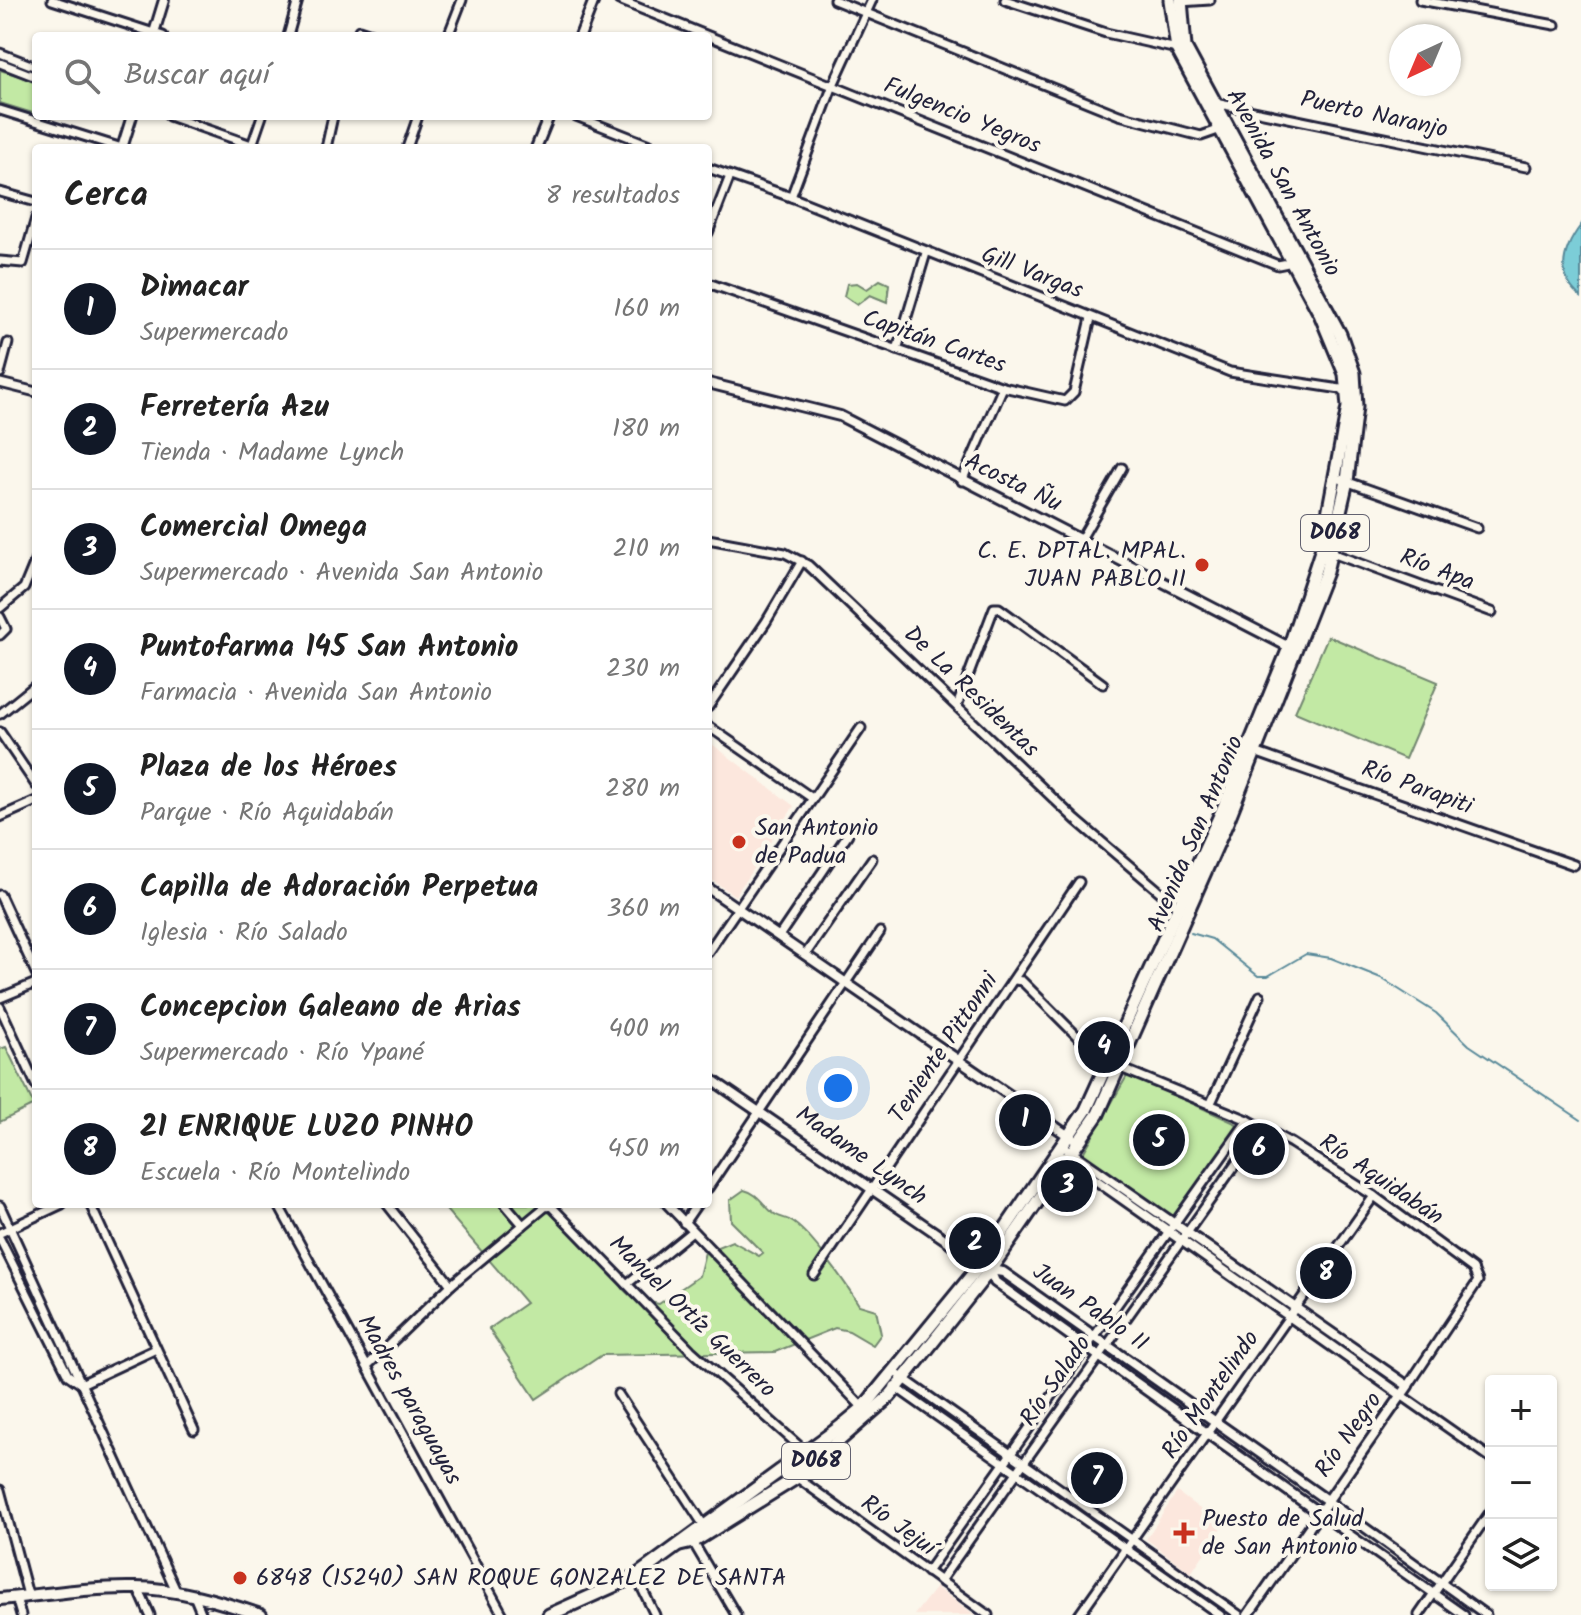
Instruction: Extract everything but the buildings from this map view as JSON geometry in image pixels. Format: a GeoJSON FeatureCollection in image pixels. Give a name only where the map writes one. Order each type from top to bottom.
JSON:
{"type":"FeatureCollection","features":[{"type":"Feature","properties":{"kind":"main road","name":"Avenida San Antonio"},"geometry":{"type":"LineString","coordinates":[[677,1546],[693,1542],[796,1478],[866,1411],[985,1267],[1069,1149],[1115,1066],[1183,910],[1293,649],[1326,552],[1356,407],[1354,373],[1340,334],[1177,49],[1176,1]]}},
{"type":"Feature","properties":{"kind":"main road","name":"Avenida San Antonio"},"geometry":{"type":"LineString","coordinates":[[1176,1],[1185,47],[1214,103],[1223,128]]}},
{"type":"Feature","properties":{"kind":"main road","name":"Avenida San Antonio"},"geometry":{"type":"LineString","coordinates":[[1296,261],[1330,335],[1347,390],[1342,479]]}},
{"type":"Feature","properties":{"kind":"main road","name":"Avenida San Antonio"},"geometry":{"type":"LineString","coordinates":[[549,1615],[636,1576],[703,1524],[866,1411]]}},
{"type":"Feature","properties":{"kind":"main road"},"geometry":{"type":"LineString","coordinates":[[0,1599],[138,1588],[178,1593],[261,1615]]}},
{"type":"Feature","properties":{"kind":"street"},"geometry":{"type":"LineString","coordinates":[[52,0],[148,32]]}},
{"type":"Feature","properties":{"kind":"street"},"geometry":{"type":"LineString","coordinates":[[158,32],[164,0]]}},
{"type":"Feature","properties":{"kind":"street"},"geometry":{"type":"LineString","coordinates":[[450,32],[462,0]]}},
{"type":"Feature","properties":{"kind":"street"},"geometry":{"type":"LineString","coordinates":[[582,32],[594,0]]}},
{"type":"Feature","properties":{"kind":"street","name":"Fulgencio Yegros"},"geometry":{"type":"LineString","coordinates":[[619,0],[700,32]]}},
{"type":"Feature","properties":{"kind":"street"},"geometry":{"type":"LineString","coordinates":[[834,0],[1119,115],[1201,136],[1223,128]]}},
{"type":"Feature","properties":{"kind":"street"},"geometry":{"type":"LineString","coordinates":[[791,197],[833,85],[872,0]]}},
{"type":"Feature","properties":{"kind":"street"},"geometry":{"type":"LineString","coordinates":[[1005,0],[1106,33],[1177,49]]}},
{"type":"Feature","properties":{"kind":"street"},"geometry":{"type":"LineString","coordinates":[[1176,1],[1210,0]]}},
{"type":"Feature","properties":{"kind":"street"},"geometry":{"type":"LineString","coordinates":[[1420,0],[1444,2],[1555,25]]}},
{"type":"Feature","properties":{"kind":"street"},"geometry":{"type":"LineString","coordinates":[[289,32],[295,1]]}},
{"type":"Feature","properties":{"kind":"street"},"geometry":{"type":"LineString","coordinates":[[359,30],[365,32]]}},
{"type":"Feature","properties":{"kind":"street","name":"Fulgencio Yegros"},"geometry":{"type":"LineString","coordinates":[[712,37],[1278,265],[1296,261]]}},
{"type":"Feature","properties":{"kind":"street"},"geometry":{"type":"LineString","coordinates":[[0,53],[32,71]]}},
{"type":"Feature","properties":{"kind":"street"},"geometry":{"type":"LineString","coordinates":[[0,63],[16,64]]}},
{"type":"Feature","properties":{"kind":"street","name":"Puerto Naranjo"},"geometry":{"type":"LineString","coordinates":[[1214,103],[1526,167]]}},
{"type":"Feature","properties":{"kind":"street"},"geometry":{"type":"LineString","coordinates":[[0,110],[32,120]]}},
{"type":"Feature","properties":{"kind":"street"},"geometry":{"type":"LineString","coordinates":[[32,120],[109,144]]}},
{"type":"Feature","properties":{"kind":"street"},"geometry":{"type":"LineString","coordinates":[[123,144],[131,120]]}},
{"type":"Feature","properties":{"kind":"street"},"geometry":{"type":"LineString","coordinates":[[180,120],[246,144]]}},
{"type":"Feature","properties":{"kind":"street"},"geometry":{"type":"LineString","coordinates":[[255,144],[261,120]]}},
{"type":"Feature","properties":{"kind":"street"},"geometry":{"type":"LineString","coordinates":[[327,144],[332,120]]}},
{"type":"Feature","properties":{"kind":"street"},"geometry":{"type":"LineString","coordinates":[[408,144],[417,120]]}},
{"type":"Feature","properties":{"kind":"street"},"geometry":{"type":"LineString","coordinates":[[538,144],[547,120]]}},
{"type":"Feature","properties":{"kind":"street"},"geometry":{"type":"LineString","coordinates":[[586,120],[647,144]]}},
{"type":"Feature","properties":{"kind":"street","name":"Gill Vargas"},"geometry":{"type":"LineString","coordinates":[[712,169],[791,197],[1230,372],[1347,390]]}},
{"type":"Feature","properties":{"kind":"street"},"geometry":{"type":"LineString","coordinates":[[712,223],[730,176]]}},
{"type":"Feature","properties":{"kind":"street"},"geometry":{"type":"LineString","coordinates":[[0,192],[32,201]]}},
{"type":"Feature","properties":{"kind":"street"},"geometry":{"type":"LineString","coordinates":[[0,261],[23,263],[32,232]]}},
{"type":"Feature","properties":{"kind":"street"},"geometry":{"type":"LineString","coordinates":[[897,350],[926,253]]}},
{"type":"Feature","properties":{"kind":"street","name":"Capitán Cartes"},"geometry":{"type":"LineString","coordinates":[[712,284],[1003,387],[1065,401],[1070,397],[1091,318]]}},
{"type":"Feature","properties":{"kind":"street"},"geometry":{"type":"LineString","coordinates":[[0,373],[8,343]]}},
{"type":"Feature","properties":{"kind":"street"},"geometry":{"type":"LineString","coordinates":[[0,383],[32,391]]}},
{"type":"Feature","properties":{"kind":"street","name":"Acosta Ñu"},"geometry":{"type":"LineString","coordinates":[[712,384],[840,416],[1293,649]]}},
{"type":"Feature","properties":{"kind":"street"},"geometry":{"type":"LineString","coordinates":[[962,481],[1003,387]]}},
{"type":"Feature","properties":{"kind":"street"},"geometry":{"type":"LineString","coordinates":[[1081,539],[1122,468]]}},
{"type":"Feature","properties":{"kind":"street"},"geometry":{"type":"LineString","coordinates":[[1342,479],[1477,528]]}},
{"type":"Feature","properties":{"kind":"street","name":"De La Residentas"},"geometry":{"type":"LineString","coordinates":[[712,540],[785,553],[802,561],[1076,820],[1183,910]]}},
{"type":"Feature","properties":{"kind":"street","name":"Río Apa"},"geometry":{"type":"LineString","coordinates":[[1326,552],[1492,612]]}},
{"type":"Feature","properties":{"kind":"street"},"geometry":{"type":"LineString","coordinates":[[712,701],[766,622],[802,561]]}},
{"type":"Feature","properties":{"kind":"street"},"geometry":{"type":"LineString","coordinates":[[0,608],[24,588],[32,569]]}},
{"type":"Feature","properties":{"kind":"street"},"geometry":{"type":"LineString","coordinates":[[957,706],[994,608],[999,608],[1103,684]]}},
{"type":"Feature","properties":{"kind":"street"},"geometry":{"type":"LineString","coordinates":[[0,617],[6,629],[0,635]]}},
{"type":"Feature","properties":{"kind":"street"},"geometry":{"type":"LineString","coordinates":[[0,714],[32,688]]}},
{"type":"Feature","properties":{"kind":"street"},"geometry":{"type":"LineString","coordinates":[[712,946],[861,728]]}},
{"type":"Feature","properties":{"kind":"street"},"geometry":{"type":"LineString","coordinates":[[712,729],[812,798]]}},
{"type":"Feature","properties":{"kind":"street"},"geometry":{"type":"LineString","coordinates":[[0,732],[32,779]]}},
{"type":"Feature","properties":{"kind":"street","name":"Río Parapiti"},"geometry":{"type":"LineString","coordinates":[[1251,751],[1574,865]]}},
{"type":"Feature","properties":{"kind":"street"},"geometry":{"type":"LineString","coordinates":[[0,817],[32,803]]}},
{"type":"Feature","properties":{"kind":"street"},"geometry":{"type":"LineString","coordinates":[[779,936],[848,834]]}},
{"type":"Feature","properties":{"kind":"street"},"geometry":{"type":"LineString","coordinates":[[805,955],[872,859]]}},
{"type":"Feature","properties":{"kind":"street","name":"Teniente Pittonni"},"geometry":{"type":"LineString","coordinates":[[814,1275],[1079,882]]}},
{"type":"Feature","properties":{"kind":"street"},"geometry":{"type":"LineString","coordinates":[[712,891],[960,1060],[1069,1149],[1183,1235],[1293,1312],[1408,1386]]}},
{"type":"Feature","properties":{"kind":"street"},"geometry":{"type":"LineString","coordinates":[[0,895],[32,964]]}},
{"type":"Feature","properties":{"kind":"street"},"geometry":{"type":"LineString","coordinates":[[712,1182],[880,932]]}},
{"type":"Feature","properties":{"kind":"street","name":"Río Aquidabán"},"geometry":{"type":"LineString","coordinates":[[1015,980],[1022,981],[1081,1042],[1115,1066],[1262,1127],[1374,1196],[1478,1275]]}},
{"type":"Feature","properties":{"kind":"street"},"geometry":{"type":"LineString","coordinates":[[0,998],[32,985]]}},
{"type":"Feature","properties":{"kind":"street"},"geometry":{"type":"LineString","coordinates":[[1210,1105],[1260,996]]}},
{"type":"Feature","properties":{"kind":"street"},"geometry":{"type":"LineString","coordinates":[[0,1007],[32,1076]]}},
{"type":"Feature","properties":{"kind":"street","name":"Madame Lynch"},"geometry":{"type":"LineString","coordinates":[[712,1080],[985,1267]]}},
{"type":"Feature","properties":{"kind":"street","name":"Río Salado"},"geometry":{"type":"LineString","coordinates":[[927,1572],[1248,1120]]}},
{"type":"Feature","properties":{"kind":"street","name":"Río Salado"},"geometry":{"type":"LineString","coordinates":[[940,1581],[1262,1127]]}},
{"type":"Feature","properties":{"kind":"street"},"geometry":{"type":"LineString","coordinates":[[1205,1181],[1215,1191]]}},
{"type":"Feature","properties":{"kind":"street","name":"Río Montelindo"},"geometry":{"type":"LineString","coordinates":[[1079,1615],[1374,1196]]}},
{"type":"Feature","properties":{"kind":"street"},"geometry":{"type":"LineString","coordinates":[[0,1206],[178,1593]]}},
{"type":"Feature","properties":{"kind":"street"},"geometry":{"type":"LineString","coordinates":[[53,1208],[10,1228],[0,1236],[68,1375],[81,1384]]}},
{"type":"Feature","properties":{"kind":"street"},"geometry":{"type":"LineString","coordinates":[[92,1208],[194,1430]]}},
{"type":"Feature","properties":{"kind":"street","name":"Madres paraguayas"},"geometry":{"type":"LineString","coordinates":[[280,1208],[503,1615]]}},
{"type":"Feature","properties":{"kind":"street"},"geometry":{"type":"LineString","coordinates":[[390,1208],[451,1285]]}},
{"type":"Feature","properties":{"kind":"street"},"geometry":{"type":"LineString","coordinates":[[367,1366],[451,1285],[523,1225],[508,1208]]}},
{"type":"Feature","properties":{"kind":"street","name":"Manuel Ortíz Guerrero"},"geometry":{"type":"LineString","coordinates":[[523,1225],[548,1208]]}},
{"type":"Feature","properties":{"kind":"street","name":"Manuel Ortíz Guerrero"},"geometry":{"type":"LineString","coordinates":[[553,1208],[691,1350],[807,1453]]}},
{"type":"Feature","properties":{"kind":"street"},"geometry":{"type":"LineString","coordinates":[[671,1208],[866,1411]]}},
{"type":"Feature","properties":{"kind":"street"},"geometry":{"type":"LineString","coordinates":[[684,1223],[694,1208]]}},
{"type":"Feature","properties":{"kind":"street"},"geometry":{"type":"LineString","coordinates":[[627,1284],[691,1232]]}},
{"type":"Feature","properties":{"kind":"street","name":"Juan Pablo II"},"geometry":{"type":"LineString","coordinates":[[985,1267],[1003,1272],[1107,1343],[1486,1615]]}},
{"type":"Feature","properties":{"kind":"street","name":"Juan Pablo II"},"geometry":{"type":"LineString","coordinates":[[985,1267],[995,1282],[1464,1615]]}},
{"type":"Feature","properties":{"kind":"street","name":"Río Negro"},"geometry":{"type":"LineString","coordinates":[[1248,1615],[1408,1386],[1478,1281],[1478,1275]]}},
{"type":"Feature","properties":{"kind":"street"},"geometry":{"type":"LineString","coordinates":[[1293,1312],[1401,1395],[1485,1454]]}},
{"type":"Feature","properties":{"kind":"street"},"geometry":{"type":"LineString","coordinates":[[81,1384],[156,1349]]}},
{"type":"Feature","properties":{"kind":"street"},"geometry":{"type":"LineString","coordinates":[[895,1379],[1023,1462],[1239,1615]]}},
{"type":"Feature","properties":{"kind":"street"},"geometry":{"type":"LineString","coordinates":[[895,1379],[1017,1472],[1220,1615]]}},
{"type":"Feature","properties":{"kind":"street"},"geometry":{"type":"LineString","coordinates":[[618,1394],[703,1524]]}},
{"type":"Feature","properties":{"kind":"street","name":"Río Jejuí"},"geometry":{"type":"LineString","coordinates":[[785,1469],[988,1615]]}},
{"type":"Feature","properties":{"kind":"street"},"geometry":{"type":"LineString","coordinates":[[0,1490],[28,1595]]}},
{"type":"Feature","properties":{"kind":"street"},"geometry":{"type":"LineString","coordinates":[[1419,1615],[1485,1519]]}},
{"type":"Feature","properties":{"kind":"street"},"geometry":{"type":"LineString","coordinates":[[693,1542],[736,1615]]}},
{"type":"Feature","properties":{"kind":"street"},"geometry":{"type":"LineString","coordinates":[[636,1576],[655,1615]]}},
{"type":"Feature","properties":{"kind":"street"},"geometry":{"type":"LineString","coordinates":[[138,1588],[150,1615]]}},
{"type":"Feature","properties":{"kind":"street"},"geometry":{"type":"LineString","coordinates":[[16,1598],[21,1615]]}},
{"type":"Feature","properties":{"kind":"street"},"geometry":{"type":"LineString","coordinates":[[195,1598],[202,1615]]}},
{"type":"Feature","properties":{"kind":"shaded area","name":"San Antonio de Padua"},"geometry":{"type":"Polygon","coordinates":[[[712,744],[794,806],[735,896],[712,880],[712,744]]]}},
{"type":"Feature","properties":{"kind":"shaded area","name":"Puesto de Salud de San Antonio"},"geometry":{"type":"Polygon","coordinates":[[[1177,1492],[1223,1526],[1191,1573],[1146,1539],[1177,1492]]]}},
{"type":"Feature","properties":{"kind":"shaded area"},"geometry":{"type":"Polygon","coordinates":[[[936,1587],[975,1615],[914,1615],[936,1587]]]}},
{"type":"Feature","properties":{"kind":"green space"},"geometry":{"type":"Polygon","coordinates":[[[0,70],[32,80],[32,113],[0,103],[0,70]]]}},
{"type":"Feature","properties":{"kind":"green space"},"geometry":{"type":"Polygon","coordinates":[[[880,280],[889,284],[887,302],[870,295],[857,305],[844,296],[847,284],[857,283],[867,289],[880,280]]]}},
{"type":"Feature","properties":{"kind":"green space"},"geometry":{"type":"Polygon","coordinates":[[[1328,636],[1438,682],[1405,759],[1295,712],[1328,636]]]}},
{"type":"Feature","properties":{"kind":"green space"},"geometry":{"type":"Polygon","coordinates":[[[6,1047],[32,1106],[0,1122],[0,1049],[6,1047]]]}},
{"type":"Feature","properties":{"kind":"green space"},"geometry":{"type":"Polygon","coordinates":[[[1128,1074],[1239,1125],[1173,1218],[1082,1155],[1128,1074]]]}},
{"type":"Feature","properties":{"kind":"green space"},"geometry":{"type":"Polygon","coordinates":[[[744,1190],[749,1192],[775,1215],[789,1220],[808,1236],[859,1305],[876,1310],[881,1334],[873,1345],[849,1331],[835,1328],[775,1352],[602,1355],[536,1399],[489,1329],[526,1303],[444,1208],[557,1208],[610,1269],[624,1290],[634,1299],[659,1304],[699,1276],[705,1252],[732,1241],[759,1256],[763,1253],[731,1221],[730,1200],[744,1190]]]}},
{"type":"Feature","properties":{"kind":"water"},"geometry":{"type":"Polygon","coordinates":[[[1581,225],[1581,297],[1568,280],[1564,262],[1570,243],[1581,225]]]}},
{"type":"Feature","properties":{"kind":"waterway"},"geometry":{"type":"LineString","coordinates":[[1191,933],[1212,939],[1258,976],[1268,976],[1306,954],[1331,958],[1381,978],[1436,1013],[1469,1045],[1581,1120]]}},
{"type":"Feature","properties":{"kind":"place","name":"C. E. DPTAL. MPAL. JUAN PABLO II"},"geometry":{"type":"Point","coordinates":[1202,565]}},
{"type":"Feature","properties":{"kind":"place","name":"San Antonio de Padua"},"geometry":{"type":"Point","coordinates":[739,842]}},
{"type":"Feature","properties":{"kind":"place","name":"Puntofarma 145 San Antonio"},"geometry":{"type":"Point","coordinates":[1104,1047]}},
{"type":"Feature","properties":{"kind":"place","name":"Dimacar"},"geometry":{"type":"Point","coordinates":[1025,1120]}},
{"type":"Feature","properties":{"kind":"place","name":"Plaza de los Héroes"},"geometry":{"type":"Point","coordinates":[1159,1140]}},
{"type":"Feature","properties":{"kind":"place","name":"Capilla de Adoración Perpetua"},"geometry":{"type":"Point","coordinates":[1259,1149]}},
{"type":"Feature","properties":{"kind":"place","name":"Comercial Omega"},"geometry":{"type":"Point","coordinates":[1067,1186]}},
{"type":"Feature","properties":{"kind":"place","name":"Ferretería Azu"},"geometry":{"type":"Point","coordinates":[975,1243]}},
{"type":"Feature","properties":{"kind":"place","name":"21 ENRIQUE LUZO PINHO"},"geometry":{"type":"Point","coordinates":[1326,1273]}},
{"type":"Feature","properties":{"kind":"place","name":"Concepcion Galeano de Arias"},"geometry":{"type":"Point","coordinates":[1097,1478]}},
{"type":"Feature","properties":{"kind":"place","name":"Puesto de Salud de San Antonio"},"geometry":{"type":"Point","coordinates":[1184,1533]}},
{"type":"Feature","properties":{"kind":"place","name":"6848 (15240) SAN ROQUE GONZALEZ DE SANTA"},"geometry":{"type":"Point","coordinates":[240,1578]}}]}
